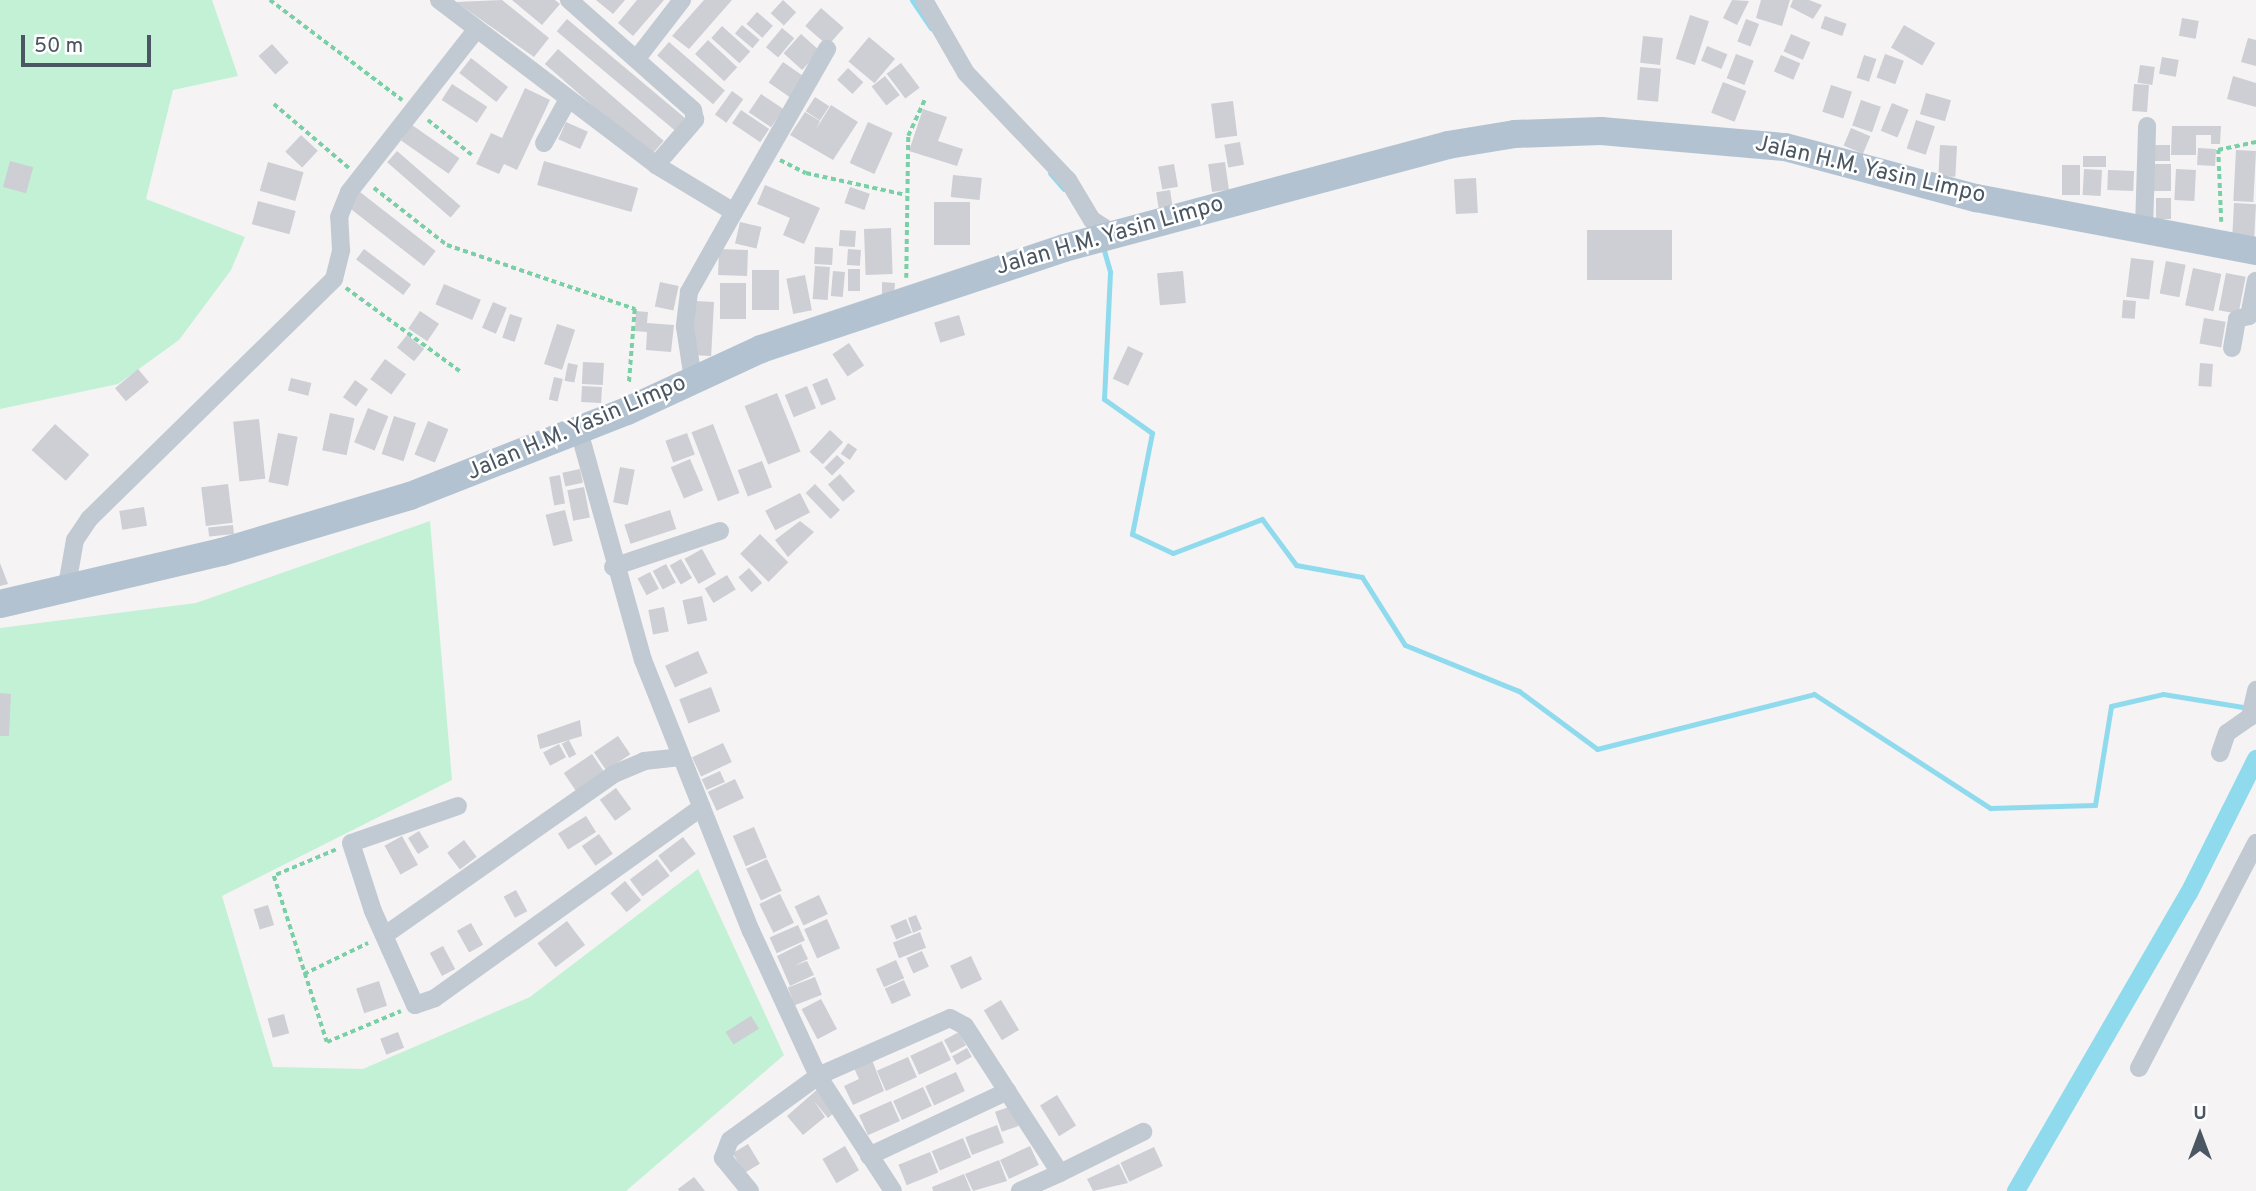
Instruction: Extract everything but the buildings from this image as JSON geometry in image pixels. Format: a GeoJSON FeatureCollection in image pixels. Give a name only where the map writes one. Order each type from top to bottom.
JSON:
{"type":"FeatureCollection","features":[{"type":"Feature","properties":{"kind":"main road","name":"Jalan H.M. Yasin Limpo"},"geometry":{"type":"LineString","coordinates":[[0,604],[66,590],[410,496],[579,431],[694,379],[906,298],[1109,235],[1448,145],[1560,130],[1785,147],[1976,198],[2256,251]]}},
{"type":"Feature","properties":{"kind":"street"},"geometry":{"type":"LineString","coordinates":[[439,0],[566,102],[656,165],[734,212]]}},
{"type":"Feature","properties":{"kind":"street"},"geometry":{"type":"LineString","coordinates":[[638,57],[682,0]]}},
{"type":"Feature","properties":{"kind":"street"},"geometry":{"type":"LineString","coordinates":[[924,0],[966,73],[1068,180],[1090,218],[1109,235]]}},
{"type":"Feature","properties":{"kind":"street"},"geometry":{"type":"LineString","coordinates":[[578,3],[638,57],[696,115],[656,165]]}},
{"type":"Feature","properties":{"kind":"street"},"geometry":{"type":"LineString","coordinates":[[66,590],[75,540],[89,519],[334,279],[341,250],[338,217],[359,177],[412,107],[476,30]]}},
{"type":"Feature","properties":{"kind":"street"},"geometry":{"type":"LineString","coordinates":[[694,379],[685,327],[689,292],[827,49]]}},
{"type":"Feature","properties":{"kind":"street"},"geometry":{"type":"LineString","coordinates":[[544,143],[566,102]]}},
{"type":"Feature","properties":{"kind":"street"},"geometry":{"type":"LineString","coordinates":[[2144,230],[2147,127]]}},
{"type":"Feature","properties":{"kind":"street"},"geometry":{"type":"LineString","coordinates":[[2232,348],[2237,319],[2253,318],[2256,281]]}},
{"type":"Feature","properties":{"kind":"street"},"geometry":{"type":"LineString","coordinates":[[579,431],[613,567],[681,757],[778,994],[818,1076],[893,1191]]}},
{"type":"Feature","properties":{"kind":"street"},"geometry":{"type":"LineString","coordinates":[[613,567],[720,531]]}},
{"type":"Feature","properties":{"kind":"street"},"geometry":{"type":"LineString","coordinates":[[2220,754],[2227,733],[2250,717],[2256,690]]}},
{"type":"Feature","properties":{"kind":"street"},"geometry":{"type":"LineString","coordinates":[[385,935],[614,775],[644,761],[681,757]]}},
{"type":"Feature","properties":{"kind":"street"},"geometry":{"type":"LineString","coordinates":[[458,806],[351,843],[385,935],[415,1005],[435,998],[702,807]]}},
{"type":"Feature","properties":{"kind":"street"},"geometry":{"type":"LineString","coordinates":[[2139,1068],[2256,843]]}},
{"type":"Feature","properties":{"kind":"street"},"geometry":{"type":"LineString","coordinates":[[750,1191],[723,1158],[727,1145],[818,1076],[950,1018],[965,1026],[1060,1173]]}},
{"type":"Feature","properties":{"kind":"street"},"geometry":{"type":"LineString","coordinates":[[869,1156],[1008,1091]]}},
{"type":"Feature","properties":{"kind":"street"},"geometry":{"type":"LineString","coordinates":[[1020,1191],[1143,1132]]}},
{"type":"Feature","properties":{"kind":"path"},"geometry":{"type":"LineString","coordinates":[[270,0],[472,155]]}},
{"type":"Feature","properties":{"kind":"path"},"geometry":{"type":"LineString","coordinates":[[906,298],[908,136],[925,99]]}},
{"type":"Feature","properties":{"kind":"path"},"geometry":{"type":"LineString","coordinates":[[274,104],[359,177],[447,244],[635,309],[627,411]]}},
{"type":"Feature","properties":{"kind":"path"},"geometry":{"type":"LineString","coordinates":[[2222,245],[2218,149],[2256,142]]}},
{"type":"Feature","properties":{"kind":"path"},"geometry":{"type":"LineString","coordinates":[[769,154],[806,173],[906,195]]}},
{"type":"Feature","properties":{"kind":"path"},"geometry":{"type":"LineString","coordinates":[[334,279],[460,371]]}},
{"type":"Feature","properties":{"kind":"path"},"geometry":{"type":"LineString","coordinates":[[351,843],[274,876],[327,1042],[415,1005]]}},
{"type":"Feature","properties":{"kind":"path"},"geometry":{"type":"LineString","coordinates":[[304,974],[385,935]]}},
{"type":"Feature","properties":{"kind":"green space"},"geometry":{"type":"Polygon","coordinates":[[[0,0],[212,0],[238,76],[173,90],[146,199],[245,237],[231,270],[179,340],[118,384],[0,409],[0,0]]]}},
{"type":"Feature","properties":{"kind":"green space"},"geometry":{"type":"Polygon","coordinates":[[[430,521],[452,780],[222,896],[273,1067],[363,1069],[530,997],[698,869],[784,1055],[626,1191],[0,1191],[0,628],[196,603],[430,521]]]}},
{"type":"Feature","properties":{"kind":"waterway"},"geometry":{"type":"LineString","coordinates":[[912,0],[931,28]]}},
{"type":"Feature","properties":{"kind":"waterway"},"geometry":{"type":"LineString","coordinates":[[1050,173],[1064,189]]}},
{"type":"Feature","properties":{"kind":"waterway"},"geometry":{"type":"LineString","coordinates":[[1103,247],[1110,272],[1104,399],[1152,433],[1132,534],[1173,553],[1262,519],[1296,565],[1362,577],[1405,645],[1519,691],[1597,749],[1814,694],[1990,808],[2095,805],[2111,706],[2163,694],[2249,708]]}},
{"type":"Feature","properties":{"kind":"waterway"},"geometry":{"type":"LineString","coordinates":[[2016,1191],[2189,893],[2256,759]]}}]}
